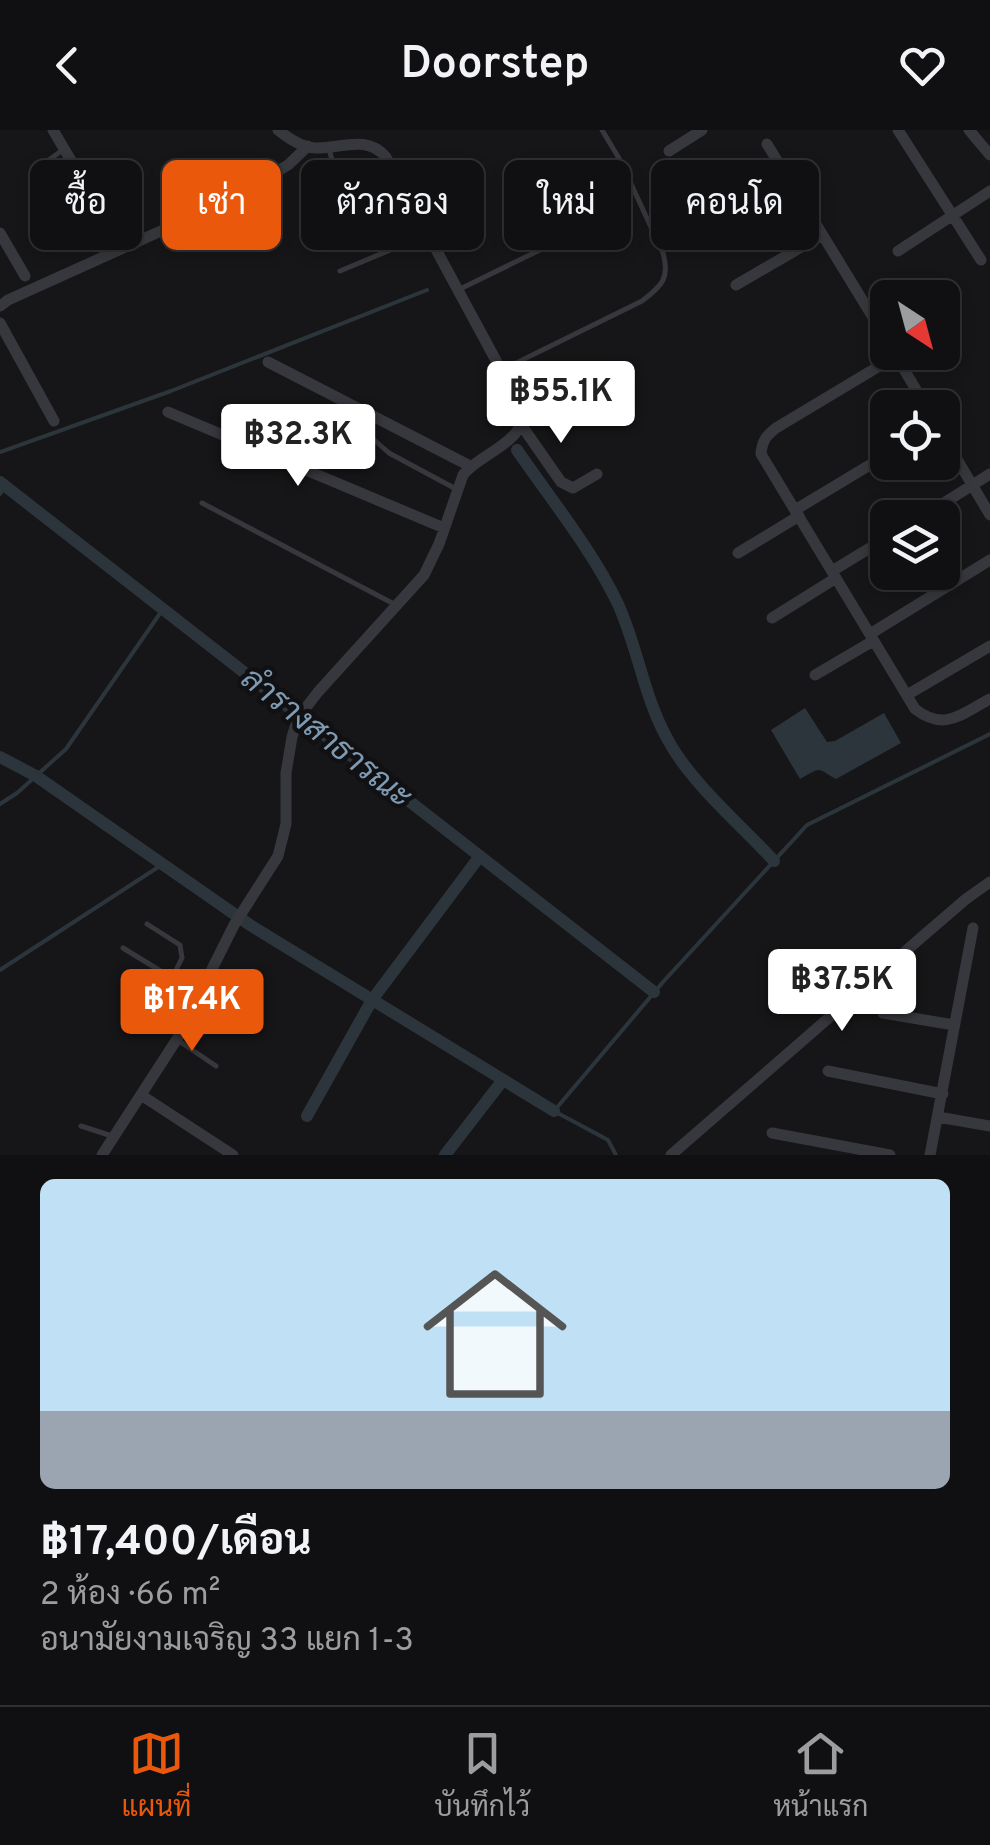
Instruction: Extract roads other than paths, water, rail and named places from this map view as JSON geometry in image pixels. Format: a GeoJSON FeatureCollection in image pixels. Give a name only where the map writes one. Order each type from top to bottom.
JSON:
{"type":"FeatureCollection","features":[{"type":"Feature","properties":{"kind":"street"},"geometry":{"type":"LineString","coordinates":[[53,130],[71,160]]}},
{"type":"Feature","properties":{"kind":"street"},"geometry":{"type":"LineString","coordinates":[[278,130],[308,146],[364,144],[381,151],[386,160]]}},
{"type":"Feature","properties":{"kind":"street"},"geometry":{"type":"LineString","coordinates":[[670,150],[702,130]]}},
{"type":"Feature","properties":{"kind":"street"},"geometry":{"type":"LineString","coordinates":[[898,130],[981,260]]}},
{"type":"Feature","properties":{"kind":"street"},"geometry":{"type":"LineString","coordinates":[[969,130],[990,155]]}},
{"type":"Feature","properties":{"kind":"street"},"geometry":{"type":"LineString","coordinates":[[766,144],[776,160]]}},
{"type":"Feature","properties":{"kind":"street"},"geometry":{"type":"LineString","coordinates":[[0,306],[222,203],[288,165],[308,146]]}},
{"type":"Feature","properties":{"kind":"street"},"geometry":{"type":"LineString","coordinates":[[898,252],[990,192]]}},
{"type":"Feature","properties":{"kind":"street"},"geometry":{"type":"LineString","coordinates":[[819,230],[870,313]]}},
{"type":"Feature","properties":{"kind":"street"},"geometry":{"type":"LineString","coordinates":[[0,233],[25,276]]}},
{"type":"Feature","properties":{"kind":"street"},"geometry":{"type":"LineString","coordinates":[[736,285],[822,235]]}},
{"type":"Feature","properties":{"kind":"street"},"geometry":{"type":"LineString","coordinates":[[437,250],[523,412],[522,426],[560,482],[573,488],[598,474]]}},
{"type":"Feature","properties":{"kind":"street"},"geometry":{"type":"LineString","coordinates":[[0,323],[54,421]]}},
{"type":"Feature","properties":{"kind":"street"},"geometry":{"type":"LineString","coordinates":[[268,362],[470,466]]}},
{"type":"Feature","properties":{"kind":"street"},"geometry":{"type":"LineString","coordinates":[[870,370],[767,435],[761,454],[915,709],[934,721],[945,721],[990,699]]}},
{"type":"Feature","properties":{"kind":"street"},"geometry":{"type":"LineString","coordinates":[[168,412],[444,528]]}},
{"type":"Feature","properties":{"kind":"street"},"geometry":{"type":"LineString","coordinates":[[110,1149],[177,1039],[234,925],[278,856],[286,824],[286,773],[292,736],[302,713],[424,575],[434,559],[456,490],[470,466],[522,426]]}},
{"type":"Feature","properties":{"kind":"street"},"geometry":{"type":"LineString","coordinates":[[960,465],[990,515]]}},
{"type":"Feature","properties":{"kind":"street"},"geometry":{"type":"LineString","coordinates":[[738,554],[870,466]]}},
{"type":"Feature","properties":{"kind":"street"},"geometry":{"type":"LineString","coordinates":[[948,500],[990,474]]}},
{"type":"Feature","properties":{"kind":"street"},"geometry":{"type":"LineString","coordinates":[[772,618],[870,549]]}},
{"type":"Feature","properties":{"kind":"street"},"geometry":{"type":"LineString","coordinates":[[815,676],[990,560]]}},
{"type":"Feature","properties":{"kind":"street"},"geometry":{"type":"LineString","coordinates":[[907,695],[990,646]]}},
{"type":"Feature","properties":{"kind":"street"},"geometry":{"type":"LineString","coordinates":[[672,1155],[990,882]]}},
{"type":"Feature","properties":{"kind":"street"},"geometry":{"type":"LineString","coordinates":[[930,1155],[973,928]]}},
{"type":"Feature","properties":{"kind":"street"},"geometry":{"type":"LineString","coordinates":[[883,1013],[954,1024]]}},
{"type":"Feature","properties":{"kind":"street"},"geometry":{"type":"LineString","coordinates":[[828,1071],[942,1094]]}},
{"type":"Feature","properties":{"kind":"street"},"geometry":{"type":"LineString","coordinates":[[142,1095],[232,1155]]}},
{"type":"Feature","properties":{"kind":"street"},"geometry":{"type":"LineString","coordinates":[[938,1118],[990,1126]]}},
{"type":"Feature","properties":{"kind":"street"},"geometry":{"type":"LineString","coordinates":[[772,1133],[890,1155]]}},
{"type":"Feature","properties":{"kind":"lane"},"geometry":{"type":"LineString","coordinates":[[502,370],[642,301],[664,279],[664,253],[602,130]]}},
{"type":"Feature","properties":{"kind":"lane"},"geometry":{"type":"LineString","coordinates":[[334,146],[336,160]]}},
{"type":"Feature","properties":{"kind":"lane"},"geometry":{"type":"LineString","coordinates":[[49,160],[64,149]]}},
{"type":"Feature","properties":{"kind":"lane"},"geometry":{"type":"LineString","coordinates":[[340,272],[391,250]]}},
{"type":"Feature","properties":{"kind":"lane"},"geometry":{"type":"LineString","coordinates":[[459,290],[541,250]]}},
{"type":"Feature","properties":{"kind":"lane"},"geometry":{"type":"LineString","coordinates":[[355,423],[389,453],[456,490]]}},
{"type":"Feature","properties":{"kind":"lane"},"geometry":{"type":"LineString","coordinates":[[202,503],[398,606]]}},
{"type":"Feature","properties":{"kind":"lane"},"geometry":{"type":"LineString","coordinates":[[147,924],[180,945],[182,958],[172,978]]}},
{"type":"Feature","properties":{"kind":"lane"},"geometry":{"type":"LineString","coordinates":[[122,948],[199,994]]}},
{"type":"Feature","properties":{"kind":"lane"},"geometry":{"type":"LineString","coordinates":[[177,1039],[216,1066]]}},
{"type":"Feature","properties":{"kind":"lane"},"geometry":{"type":"LineString","coordinates":[[81,1126],[110,1149]]}},
{"type":"Feature","properties":{"kind":"waterway"},"geometry":{"type":"LineString","coordinates":[[0,452],[171,391],[427,290]]}},
{"type":"Feature","properties":{"kind":"waterway"},"geometry":{"type":"LineString","coordinates":[[517,450],[608,584],[625,621],[653,707],[678,756],[703,788],[774,861]]}},
{"type":"Feature","properties":{"kind":"waterway","name":"ลำรางสาธารณะ"},"geometry":{"type":"LineString","coordinates":[[0,482],[654,992]]}},
{"type":"Feature","properties":{"kind":"waterway"},"geometry":{"type":"LineString","coordinates":[[0,494],[5,486]]}},
{"type":"Feature","properties":{"kind":"waterway"},"geometry":{"type":"LineString","coordinates":[[0,804],[66,749],[163,609]]}},
{"type":"Feature","properties":{"kind":"waterway"},"geometry":{"type":"LineString","coordinates":[[616,1155],[608,1140],[554,1111],[663,982],[807,825],[990,734]]}},
{"type":"Feature","properties":{"kind":"waterway"},"geometry":{"type":"LineString","coordinates":[[0,757],[36,776],[250,925],[554,1111]]}},
{"type":"Feature","properties":{"kind":"waterway"},"geometry":{"type":"LineString","coordinates":[[307,1116],[372,1000],[480,856]]}},
{"type":"Feature","properties":{"kind":"waterway"},"geometry":{"type":"LineString","coordinates":[[0,970],[163,864]]}},
{"type":"Feature","properties":{"kind":"waterway"},"geometry":{"type":"LineString","coordinates":[[445,1155],[503,1080]]}}]}
